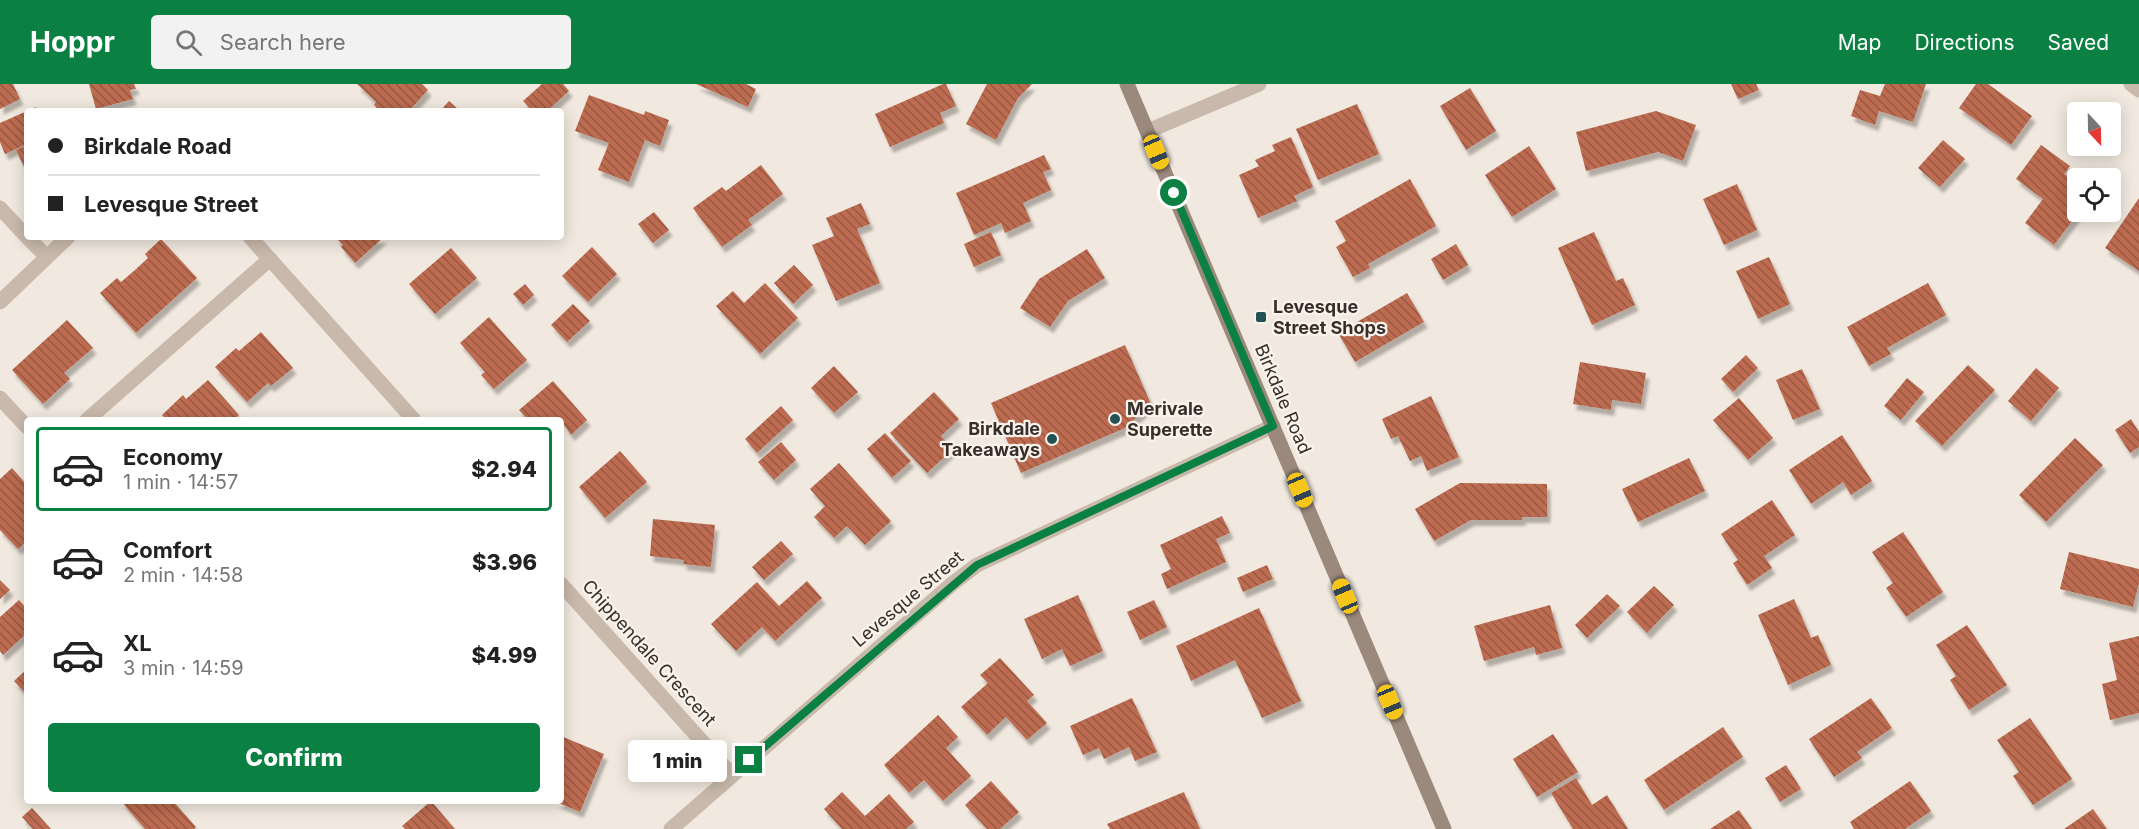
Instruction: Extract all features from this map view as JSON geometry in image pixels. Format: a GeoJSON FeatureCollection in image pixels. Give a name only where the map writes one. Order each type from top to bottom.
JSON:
{"type":"FeatureCollection","features":[{"type":"Feature","properties":{"kind":"main road","name":"Birkdale Road"},"geometry":{"type":"LineString","coordinates":[[1127,84],[1444,829]]}},
{"type":"Feature","properties":{"kind":"street"},"geometry":{"type":"LineString","coordinates":[[1148,131],[1259,84]]}},
{"type":"Feature","properties":{"kind":"street"},"geometry":{"type":"LineString","coordinates":[[2131,84],[2139,90]]}},
{"type":"Feature","properties":{"kind":"street"},"geometry":{"type":"LineString","coordinates":[[0,208],[24,234]]}},
{"type":"Feature","properties":{"kind":"street"},"geometry":{"type":"LineString","coordinates":[[30,240],[46,257]]}},
{"type":"Feature","properties":{"kind":"street"},"geometry":{"type":"LineString","coordinates":[[0,302],[65,240]]}},
{"type":"Feature","properties":{"kind":"street"},"geometry":{"type":"LineString","coordinates":[[253,240],[411,417]]}},
{"type":"Feature","properties":{"kind":"street"},"geometry":{"type":"LineString","coordinates":[[90,417],[270,260]]}},
{"type":"Feature","properties":{"kind":"street"},"geometry":{"type":"LineString","coordinates":[[0,398],[24,424]]}},
{"type":"Feature","properties":{"kind":"street","name":"Levesque Street"},"geometry":{"type":"LineString","coordinates":[[671,829],[977,565],[1273,426]]}},
{"type":"Feature","properties":{"kind":"street","name":"Chippendale Crescent"},"geometry":{"type":"LineString","coordinates":[[564,587],[732,775]]}},
{"type":"Feature","properties":{"kind":"building"},"geometry":{"type":"Polygon","coordinates":[[[0,84],[13,84],[20,99],[0,109],[0,84]]]}},
{"type":"Feature","properties":{"kind":"building"},"geometry":{"type":"Polygon","coordinates":[[[89,84],[134,84],[136,89],[130,90],[133,99],[96,108],[89,84]]]}},
{"type":"Feature","properties":{"kind":"building"},"geometry":{"type":"Polygon","coordinates":[[[357,84],[422,84],[428,90],[412,108],[377,108],[374,105],[376,102],[357,84]]]}},
{"type":"Feature","properties":{"kind":"building"},"geometry":{"type":"Polygon","coordinates":[[[542,84],[563,84],[569,91],[550,108],[529,108],[523,101],[542,84]]]}},
{"type":"Feature","properties":{"kind":"building"},"geometry":{"type":"Polygon","coordinates":[[[696,84],[746,84],[756,89],[748,107],[696,84]]]}},
{"type":"Feature","properties":{"kind":"building"},"geometry":{"type":"Polygon","coordinates":[[[946,84],[956,106],[940,113],[944,123],[890,147],[875,114],[946,84]]]}},
{"type":"Feature","properties":{"kind":"building"},"geometry":{"type":"Polygon","coordinates":[[[987,84],[1032,84],[1018,98],[996,140],[966,124],[987,84]]]}},
{"type":"Feature","properties":{"kind":"building"},"geometry":{"type":"Polygon","coordinates":[[[1731,84],[1756,84],[1759,90],[1738,99],[1731,84]]]}},
{"type":"Feature","properties":{"kind":"building"},"geometry":{"type":"Polygon","coordinates":[[[1885,84],[1926,84],[1913,122],[1879,111],[1875,125],[1851,116],[1860,90],[1880,96],[1885,84]]]}},
{"type":"Feature","properties":{"kind":"building"},"geometry":{"type":"Polygon","coordinates":[[[1976,84],[1988,84],[2032,116],[2011,145],[1959,108],[1976,84]]]}},
{"type":"Feature","properties":{"kind":"building"},"geometry":{"type":"Polygon","coordinates":[[[1470,88],[1496,131],[1466,150],[1440,106],[1470,88]]]}},
{"type":"Feature","properties":{"kind":"building"},"geometry":{"type":"Polygon","coordinates":[[[589,95],[644,115],[645,111],[669,120],[660,146],[645,140],[629,182],[598,170],[609,143],[575,131],[589,95]]]}},
{"type":"Feature","properties":{"kind":"building"},"geometry":{"type":"Polygon","coordinates":[[[449,101],[457,108],[443,108],[449,101]]]}},
{"type":"Feature","properties":{"kind":"building"},"geometry":{"type":"Polygon","coordinates":[[[1357,104],[1379,154],[1318,180],[1296,129],[1357,104]]]}},
{"type":"Feature","properties":{"kind":"building"},"geometry":{"type":"Polygon","coordinates":[[[1656,111],[1696,125],[1683,161],[1658,152],[1586,171],[1576,132],[1656,111]]]}},
{"type":"Feature","properties":{"kind":"building"},"geometry":{"type":"Polygon","coordinates":[[[24,112],[24,145],[5,154],[0,142],[0,123],[24,112]]]}},
{"type":"Feature","properties":{"kind":"building"},"geometry":{"type":"Polygon","coordinates":[[[1291,137],[1313,187],[1294,196],[1297,201],[1258,218],[1239,175],[1259,166],[1255,160],[1275,151],[1272,145],[1291,137]]]}},
{"type":"Feature","properties":{"kind":"building"},"geometry":{"type":"Polygon","coordinates":[[[1943,140],[1965,159],[1940,187],[1918,168],[1943,140]]]}},
{"type":"Feature","properties":{"kind":"building"},"geometry":{"type":"Polygon","coordinates":[[[2041,145],[2070,166],[2064,174],[2067,176],[2067,222],[2071,222],[2054,245],[2025,223],[2043,199],[2016,179],[2041,145]]]}},
{"type":"Feature","properties":{"kind":"building"},"geometry":{"type":"Polygon","coordinates":[[[24,146],[24,167],[16,150],[24,146]]]}},
{"type":"Feature","properties":{"kind":"building"},"geometry":{"type":"Polygon","coordinates":[[[1529,146],[1556,189],[1512,217],[1485,175],[1529,146]]]}},
{"type":"Feature","properties":{"kind":"building"},"geometry":{"type":"Polygon","coordinates":[[[1044,155],[1051,169],[1043,172],[1051,190],[1023,203],[1031,221],[1005,233],[1001,223],[974,235],[956,193],[1044,155]]]}},
{"type":"Feature","properties":{"kind":"building"},"geometry":{"type":"Polygon","coordinates":[[[761,165],[783,194],[748,220],[752,225],[722,247],[693,208],[722,187],[726,191],[761,165]]]}},
{"type":"Feature","properties":{"kind":"building"},"geometry":{"type":"Polygon","coordinates":[[[1410,179],[1436,226],[1368,264],[1370,268],[1353,277],[1336,247],[1346,241],[1335,221],[1410,179]]]}},
{"type":"Feature","properties":{"kind":"building"},"geometry":{"type":"Polygon","coordinates":[[[1737,184],[1757,230],[1724,245],[1703,199],[1737,184]]]}},
{"type":"Feature","properties":{"kind":"building"},"geometry":{"type":"Polygon","coordinates":[[[2139,198],[2139,271],[2105,248],[2139,198]]]}},
{"type":"Feature","properties":{"kind":"building"},"geometry":{"type":"Polygon","coordinates":[[[861,203],[870,224],[857,229],[880,283],[836,301],[812,245],[834,236],[826,218],[861,203]]]}},
{"type":"Feature","properties":{"kind":"building"},"geometry":{"type":"Polygon","coordinates":[[[654,212],[669,230],[653,243],[638,224],[654,212]]]}},
{"type":"Feature","properties":{"kind":"building"},"geometry":{"type":"Polygon","coordinates":[[[991,232],[1001,255],[974,267],[964,244],[991,232]]]}},
{"type":"Feature","properties":{"kind":"building"},"geometry":{"type":"Polygon","coordinates":[[[1594,232],[1616,281],[1623,278],[1635,305],[1592,325],[1558,248],[1594,232]]]}},
{"type":"Feature","properties":{"kind":"building"},"geometry":{"type":"Polygon","coordinates":[[[162,240],[197,278],[136,333],[100,293],[117,278],[121,282],[135,270],[148,258],[145,254],[162,240]]]}},
{"type":"Feature","properties":{"kind":"building"},"geometry":{"type":"Polygon","coordinates":[[[338,240],[381,240],[355,263],[341,247],[343,245],[338,240]]]}},
{"type":"Feature","properties":{"kind":"building"},"geometry":{"type":"Polygon","coordinates":[[[1456,244],[1468,265],[1443,280],[1431,259],[1456,244]]]}},
{"type":"Feature","properties":{"kind":"building"},"geometry":{"type":"Polygon","coordinates":[[[592,247],[617,274],[588,302],[562,276],[592,247]]]}},
{"type":"Feature","properties":{"kind":"building"},"geometry":{"type":"Polygon","coordinates":[[[451,248],[477,278],[435,314],[409,284],[451,248]]]}},
{"type":"Feature","properties":{"kind":"building"},"geometry":{"type":"Polygon","coordinates":[[[1087,249],[1105,278],[1068,301],[1050,327],[1020,308],[1039,279],[1087,249]]]}},
{"type":"Feature","properties":{"kind":"building"},"geometry":{"type":"Polygon","coordinates":[[[1769,257],[1790,304],[1758,319],[1736,271],[1769,257]]]}},
{"type":"Feature","properties":{"kind":"building"},"geometry":{"type":"Polygon","coordinates":[[[794,265],[813,285],[793,304],[774,283],[794,265]]]}},
{"type":"Feature","properties":{"kind":"building"},"geometry":{"type":"Polygon","coordinates":[[[765,283],[798,318],[760,354],[716,306],[733,291],[744,303],[765,283]]]}},
{"type":"Feature","properties":{"kind":"building"},"geometry":{"type":"Polygon","coordinates":[[[1928,283],[1946,315],[1887,348],[1891,354],[1869,366],[1847,327],[1928,283]]]}},
{"type":"Feature","properties":{"kind":"building"},"geometry":{"type":"Polygon","coordinates":[[[525,284],[534,295],[523,305],[513,294],[525,284]]]}},
{"type":"Feature","properties":{"kind":"building"},"geometry":{"type":"Polygon","coordinates":[[[1407,293],[1424,322],[1355,362],[1338,333],[1407,293]]]}},
{"type":"Feature","properties":{"kind":"building"},"geometry":{"type":"Polygon","coordinates":[[[573,304],[590,321],[567,342],[551,325],[573,304]]]}},
{"type":"Feature","properties":{"kind":"building"},"geometry":{"type":"Polygon","coordinates":[[[489,317],[527,360],[494,389],[481,375],[485,372],[460,343],[489,317]]]}},
{"type":"Feature","properties":{"kind":"building"},"geometry":{"type":"Polygon","coordinates":[[[67,320],[93,348],[64,373],[70,379],[43,404],[12,370],[67,320]]]}},
{"type":"Feature","properties":{"kind":"building"},"geometry":{"type":"Polygon","coordinates":[[[261,332],[293,368],[271,386],[268,383],[247,402],[215,367],[236,348],[239,351],[261,332]]]}},
{"type":"Feature","properties":{"kind":"building"},"geometry":{"type":"Polygon","coordinates":[[[1125,345],[1151,404],[1125,428],[1021,473],[991,403],[1125,345]]]}},
{"type":"Feature","properties":{"kind":"building"},"geometry":{"type":"Polygon","coordinates":[[[1746,355],[1758,368],[1733,392],[1721,379],[1746,355]]]}},
{"type":"Feature","properties":{"kind":"building"},"geometry":{"type":"Polygon","coordinates":[[[1580,362],[1646,373],[1641,404],[1612,400],[1611,410],[1573,404],[1580,362]]]}},
{"type":"Feature","properties":{"kind":"building"},"geometry":{"type":"Polygon","coordinates":[[[1968,365],[1995,390],[1942,446],[1915,421],[1968,365]]]}},
{"type":"Feature","properties":{"kind":"building"},"geometry":{"type":"Polygon","coordinates":[[[834,366],[858,392],[834,413],[811,388],[834,366]]]}},
{"type":"Feature","properties":{"kind":"building"},"geometry":{"type":"Polygon","coordinates":[[[2036,368],[2059,388],[2031,421],[2008,401],[2036,368]]]}},
{"type":"Feature","properties":{"kind":"building"},"geometry":{"type":"Polygon","coordinates":[[[1802,369],[1820,409],[1793,420],[1776,380],[1802,369]]]}},
{"type":"Feature","properties":{"kind":"building"},"geometry":{"type":"Polygon","coordinates":[[[1907,378],[1924,392],[1901,420],[1884,406],[1907,378]]]}},
{"type":"Feature","properties":{"kind":"building"},"geometry":{"type":"Polygon","coordinates":[[[208,380],[239,415],[237,417],[164,417],[162,415],[183,395],[186,399],[208,380]]]}},
{"type":"Feature","properties":{"kind":"building"},"geometry":{"type":"Polygon","coordinates":[[[553,381],[587,420],[571,435],[564,424],[564,417],[525,417],[519,410],[553,381]]]}},
{"type":"Feature","properties":{"kind":"building"},"geometry":{"type":"Polygon","coordinates":[[[934,392],[959,419],[941,436],[953,449],[927,473],[890,433],[934,392]]]}},
{"type":"Feature","properties":{"kind":"building"},"geometry":{"type":"Polygon","coordinates":[[[1431,396],[1459,457],[1427,471],[1421,456],[1410,461],[1398,436],[1391,439],[1382,419],[1431,396]]]}},
{"type":"Feature","properties":{"kind":"building"},"geometry":{"type":"Polygon","coordinates":[[[1739,398],[1773,438],[1748,460],[1713,420],[1739,398]]]}},
{"type":"Feature","properties":{"kind":"building"},"geometry":{"type":"Polygon","coordinates":[[[781,406],[793,420],[757,453],[745,439],[781,406]]]}},
{"type":"Feature","properties":{"kind":"building"},"geometry":{"type":"Polygon","coordinates":[[[2131,419],[2139,432],[2139,447],[2130,453],[2115,430],[2131,419]]]}},
{"type":"Feature","properties":{"kind":"building"},"geometry":{"type":"Polygon","coordinates":[[[885,433],[911,461],[892,478],[867,449],[885,433]]]}},
{"type":"Feature","properties":{"kind":"building"},"geometry":{"type":"Polygon","coordinates":[[[1842,435],[1872,481],[1851,495],[1843,482],[1811,504],[1789,470],[1842,435]]]}},
{"type":"Feature","properties":{"kind":"building"},"geometry":{"type":"Polygon","coordinates":[[[2075,438],[2103,465],[2046,522],[2019,495],[2075,438]]]}},
{"type":"Feature","properties":{"kind":"building"},"geometry":{"type":"Polygon","coordinates":[[[781,442],[796,460],[774,480],[758,462],[781,442]]]}},
{"type":"Feature","properties":{"kind":"building"},"geometry":{"type":"Polygon","coordinates":[[[620,451],[647,482],[605,518],[579,487],[620,451]]]}},
{"type":"Feature","properties":{"kind":"building"},"geometry":{"type":"Polygon","coordinates":[[[1689,458],[1705,491],[1638,522],[1622,489],[1689,458]]]}},
{"type":"Feature","properties":{"kind":"building"},"geometry":{"type":"Polygon","coordinates":[[[839,463],[891,521],[865,545],[847,526],[834,538],[814,517],[825,506],[810,489],[839,463]]]}},
{"type":"Feature","properties":{"kind":"building"},"geometry":{"type":"Polygon","coordinates":[[[12,468],[24,482],[24,544],[18,549],[0,530],[0,479],[12,468]]]}},
{"type":"Feature","properties":{"kind":"building"},"geometry":{"type":"Polygon","coordinates":[[[1460,483],[1547,484],[1547,517],[1522,517],[1522,520],[1471,520],[1434,541],[1415,509],[1460,483]]]}},
{"type":"Feature","properties":{"kind":"building"},"geometry":{"type":"Polygon","coordinates":[[[1772,500],[1795,535],[1764,556],[1772,568],[1747,585],[1733,563],[1738,560],[1721,534],[1772,500]]]}},
{"type":"Feature","properties":{"kind":"building"},"geometry":{"type":"Polygon","coordinates":[[[1222,516],[1230,533],[1216,539],[1226,562],[1167,589],[1161,574],[1171,569],[1160,545],[1222,516]]]}},
{"type":"Feature","properties":{"kind":"building"},"geometry":{"type":"Polygon","coordinates":[[[653,519],[715,525],[711,567],[683,564],[684,560],[650,556],[653,519]]]}},
{"type":"Feature","properties":{"kind":"building"},"geometry":{"type":"Polygon","coordinates":[[[1903,532],[1943,592],[1906,617],[1886,588],[1893,583],[1872,552],[1903,532]]]}},
{"type":"Feature","properties":{"kind":"building"},"geometry":{"type":"Polygon","coordinates":[[[781,541],[793,554],[764,580],[752,567],[781,541]]]}},
{"type":"Feature","properties":{"kind":"building"},"geometry":{"type":"Polygon","coordinates":[[[2069,552],[2139,569],[2139,583],[2133,607],[2060,589],[2069,552]]]}},
{"type":"Feature","properties":{"kind":"building"},"geometry":{"type":"Polygon","coordinates":[[[1267,565],[1273,579],[1243,592],[1237,578],[1267,565]]]}},
{"type":"Feature","properties":{"kind":"building"},"geometry":{"type":"Polygon","coordinates":[[[0,580],[10,590],[0,599],[0,580]]]}},
{"type":"Feature","properties":{"kind":"building"},"geometry":{"type":"Polygon","coordinates":[[[807,581],[822,598],[775,641],[762,627],[736,651],[711,624],[757,582],[779,606],[807,581]]]}},
{"type":"Feature","properties":{"kind":"building"},"geometry":{"type":"Polygon","coordinates":[[[1654,586],[1674,605],[1647,633],[1627,612],[1654,586]]]}},
{"type":"Feature","properties":{"kind":"building"},"geometry":{"type":"Polygon","coordinates":[[[1607,594],[1620,606],[1587,638],[1575,625],[1607,594]]]}},
{"type":"Feature","properties":{"kind":"building"},"geometry":{"type":"Polygon","coordinates":[[[1078,595],[1103,651],[1070,666],[1062,649],[1042,659],[1024,619],[1078,595]]]}},
{"type":"Feature","properties":{"kind":"building"},"geometry":{"type":"Polygon","coordinates":[[[1794,599],[1811,638],[1818,635],[1831,665],[1788,685],[1758,615],[1794,599]]]}},
{"type":"Feature","properties":{"kind":"building"},"geometry":{"type":"Polygon","coordinates":[[[19,600],[24,606],[24,636],[3,655],[0,651],[0,617],[19,600]]]}},
{"type":"Feature","properties":{"kind":"building"},"geometry":{"type":"Polygon","coordinates":[[[1154,600],[1167,627],[1140,640],[1127,612],[1154,600]]]}},
{"type":"Feature","properties":{"kind":"building"},"geometry":{"type":"Polygon","coordinates":[[[1550,605],[1562,648],[1536,655],[1534,647],[1484,661],[1474,626],[1550,605]]]}},
{"type":"Feature","properties":{"kind":"building"},"geometry":{"type":"Polygon","coordinates":[[[1259,608],[1301,701],[1262,718],[1235,660],[1191,681],[1176,646],[1259,608]]]}},
{"type":"Feature","properties":{"kind":"building"},"geometry":{"type":"Polygon","coordinates":[[[1967,625],[2007,685],[1969,710],[1950,680],[1956,676],[1936,645],[1967,625]]]}},
{"type":"Feature","properties":{"kind":"building"},"geometry":{"type":"Polygon","coordinates":[[[2139,636],[2139,713],[2110,720],[2102,684],[2117,680],[2109,643],[2139,636]]]}},
{"type":"Feature","properties":{"kind":"building"},"geometry":{"type":"Polygon","coordinates":[[[1000,658],[1034,695],[1027,701],[1047,723],[1027,740],[1006,717],[987,735],[961,707],[988,683],[980,675],[1000,658]]]}},
{"type":"Feature","properties":{"kind":"building"},"geometry":{"type":"Polygon","coordinates":[[[24,672],[24,692],[14,681],[24,672]]]}},
{"type":"Feature","properties":{"kind":"building"},"geometry":{"type":"Polygon","coordinates":[[[1132,698],[1157,752],[1135,761],[1129,747],[1104,759],[1099,748],[1083,755],[1070,726],[1132,698]]]}},
{"type":"Feature","properties":{"kind":"building"},"geometry":{"type":"Polygon","coordinates":[[[1871,698],[1892,728],[1857,752],[1862,758],[1834,777],[1809,739],[1871,698]]]}},
{"type":"Feature","properties":{"kind":"building"},"geometry":{"type":"Polygon","coordinates":[[[938,715],[958,737],[946,748],[971,776],[943,801],[924,780],[909,793],[884,765],[938,715]]]}},
{"type":"Feature","properties":{"kind":"building"},"geometry":{"type":"Polygon","coordinates":[[[2030,718],[2072,779],[2033,805],[2013,776],[2019,772],[1997,740],[2030,718]]]}},
{"type":"Feature","properties":{"kind":"building"},"geometry":{"type":"Polygon","coordinates":[[[1723,727],[1743,757],[1664,810],[1644,780],[1723,727]]]}},
{"type":"Feature","properties":{"kind":"building"},"geometry":{"type":"Polygon","coordinates":[[[1553,734],[1578,772],[1537,797],[1513,759],[1553,734]]]}},
{"type":"Feature","properties":{"kind":"building"},"geometry":{"type":"Polygon","coordinates":[[[564,737],[604,754],[580,812],[561,804],[564,804],[564,737]]]}},
{"type":"Feature","properties":{"kind":"building"},"geometry":{"type":"Polygon","coordinates":[[[1786,765],[1801,789],[1780,802],[1765,778],[1786,765]]]}},
{"type":"Feature","properties":{"kind":"building"},"geometry":{"type":"Polygon","coordinates":[[[1576,778],[1592,805],[1607,795],[1628,829],[1573,829],[1551,793],[1576,778]]]}},
{"type":"Feature","properties":{"kind":"building"},"geometry":{"type":"Polygon","coordinates":[[[991,781],[1019,812],[1000,829],[987,829],[965,805],[991,781]]]}},
{"type":"Feature","properties":{"kind":"building"},"geometry":{"type":"Polygon","coordinates":[[[1910,781],[1931,811],[1905,829],[1854,829],[1850,822],[1910,781]]]}},
{"type":"Feature","properties":{"kind":"building"},"geometry":{"type":"Polygon","coordinates":[[[842,792],[865,816],[889,794],[914,822],[906,829],[842,829],[824,809],[842,792]]]}},
{"type":"Feature","properties":{"kind":"building"},"geometry":{"type":"Polygon","coordinates":[[[1184,792],[1200,829],[1110,829],[1107,824],[1184,792]]]}},
{"type":"Feature","properties":{"kind":"building"},"geometry":{"type":"Polygon","coordinates":[[[124,804],[176,804],[196,827],[194,829],[145,829],[124,804]]]}},
{"type":"Feature","properties":{"kind":"building"},"geometry":{"type":"Polygon","coordinates":[[[428,804],[434,804],[455,829],[405,829],[402,826],[428,804]]]}},
{"type":"Feature","properties":{"kind":"building"},"geometry":{"type":"Polygon","coordinates":[[[32,808],[51,829],[33,829],[22,817],[32,808]]]}},
{"type":"Feature","properties":{"kind":"building"},"geometry":{"type":"Polygon","coordinates":[[[2093,809],[2107,829],[2064,829],[2093,809]]]}},
{"type":"Feature","properties":{"kind":"building"},"geometry":{"type":"Polygon","coordinates":[[[1739,810],[1752,829],[1710,829],[1739,810]]]}},
{"type":"Feature","properties":{"kind":"place","name":"Levesque Street Shops"},"geometry":{"type":"Point","coordinates":[1261,317]}},
{"type":"Feature","properties":{"kind":"place","name":"Merivale Superette"},"geometry":{"type":"Point","coordinates":[1115,419]}},
{"type":"Feature","properties":{"kind":"place","name":"Birkdale Takeaways"},"geometry":{"type":"Point","coordinates":[1052,439]}},
{"type":"Feature","properties":{"kind":"route"},"geometry":{"type":"LineString","coordinates":[[749,760],[952,584],[977,565],[1273,426],[1174,193]]}}]}
